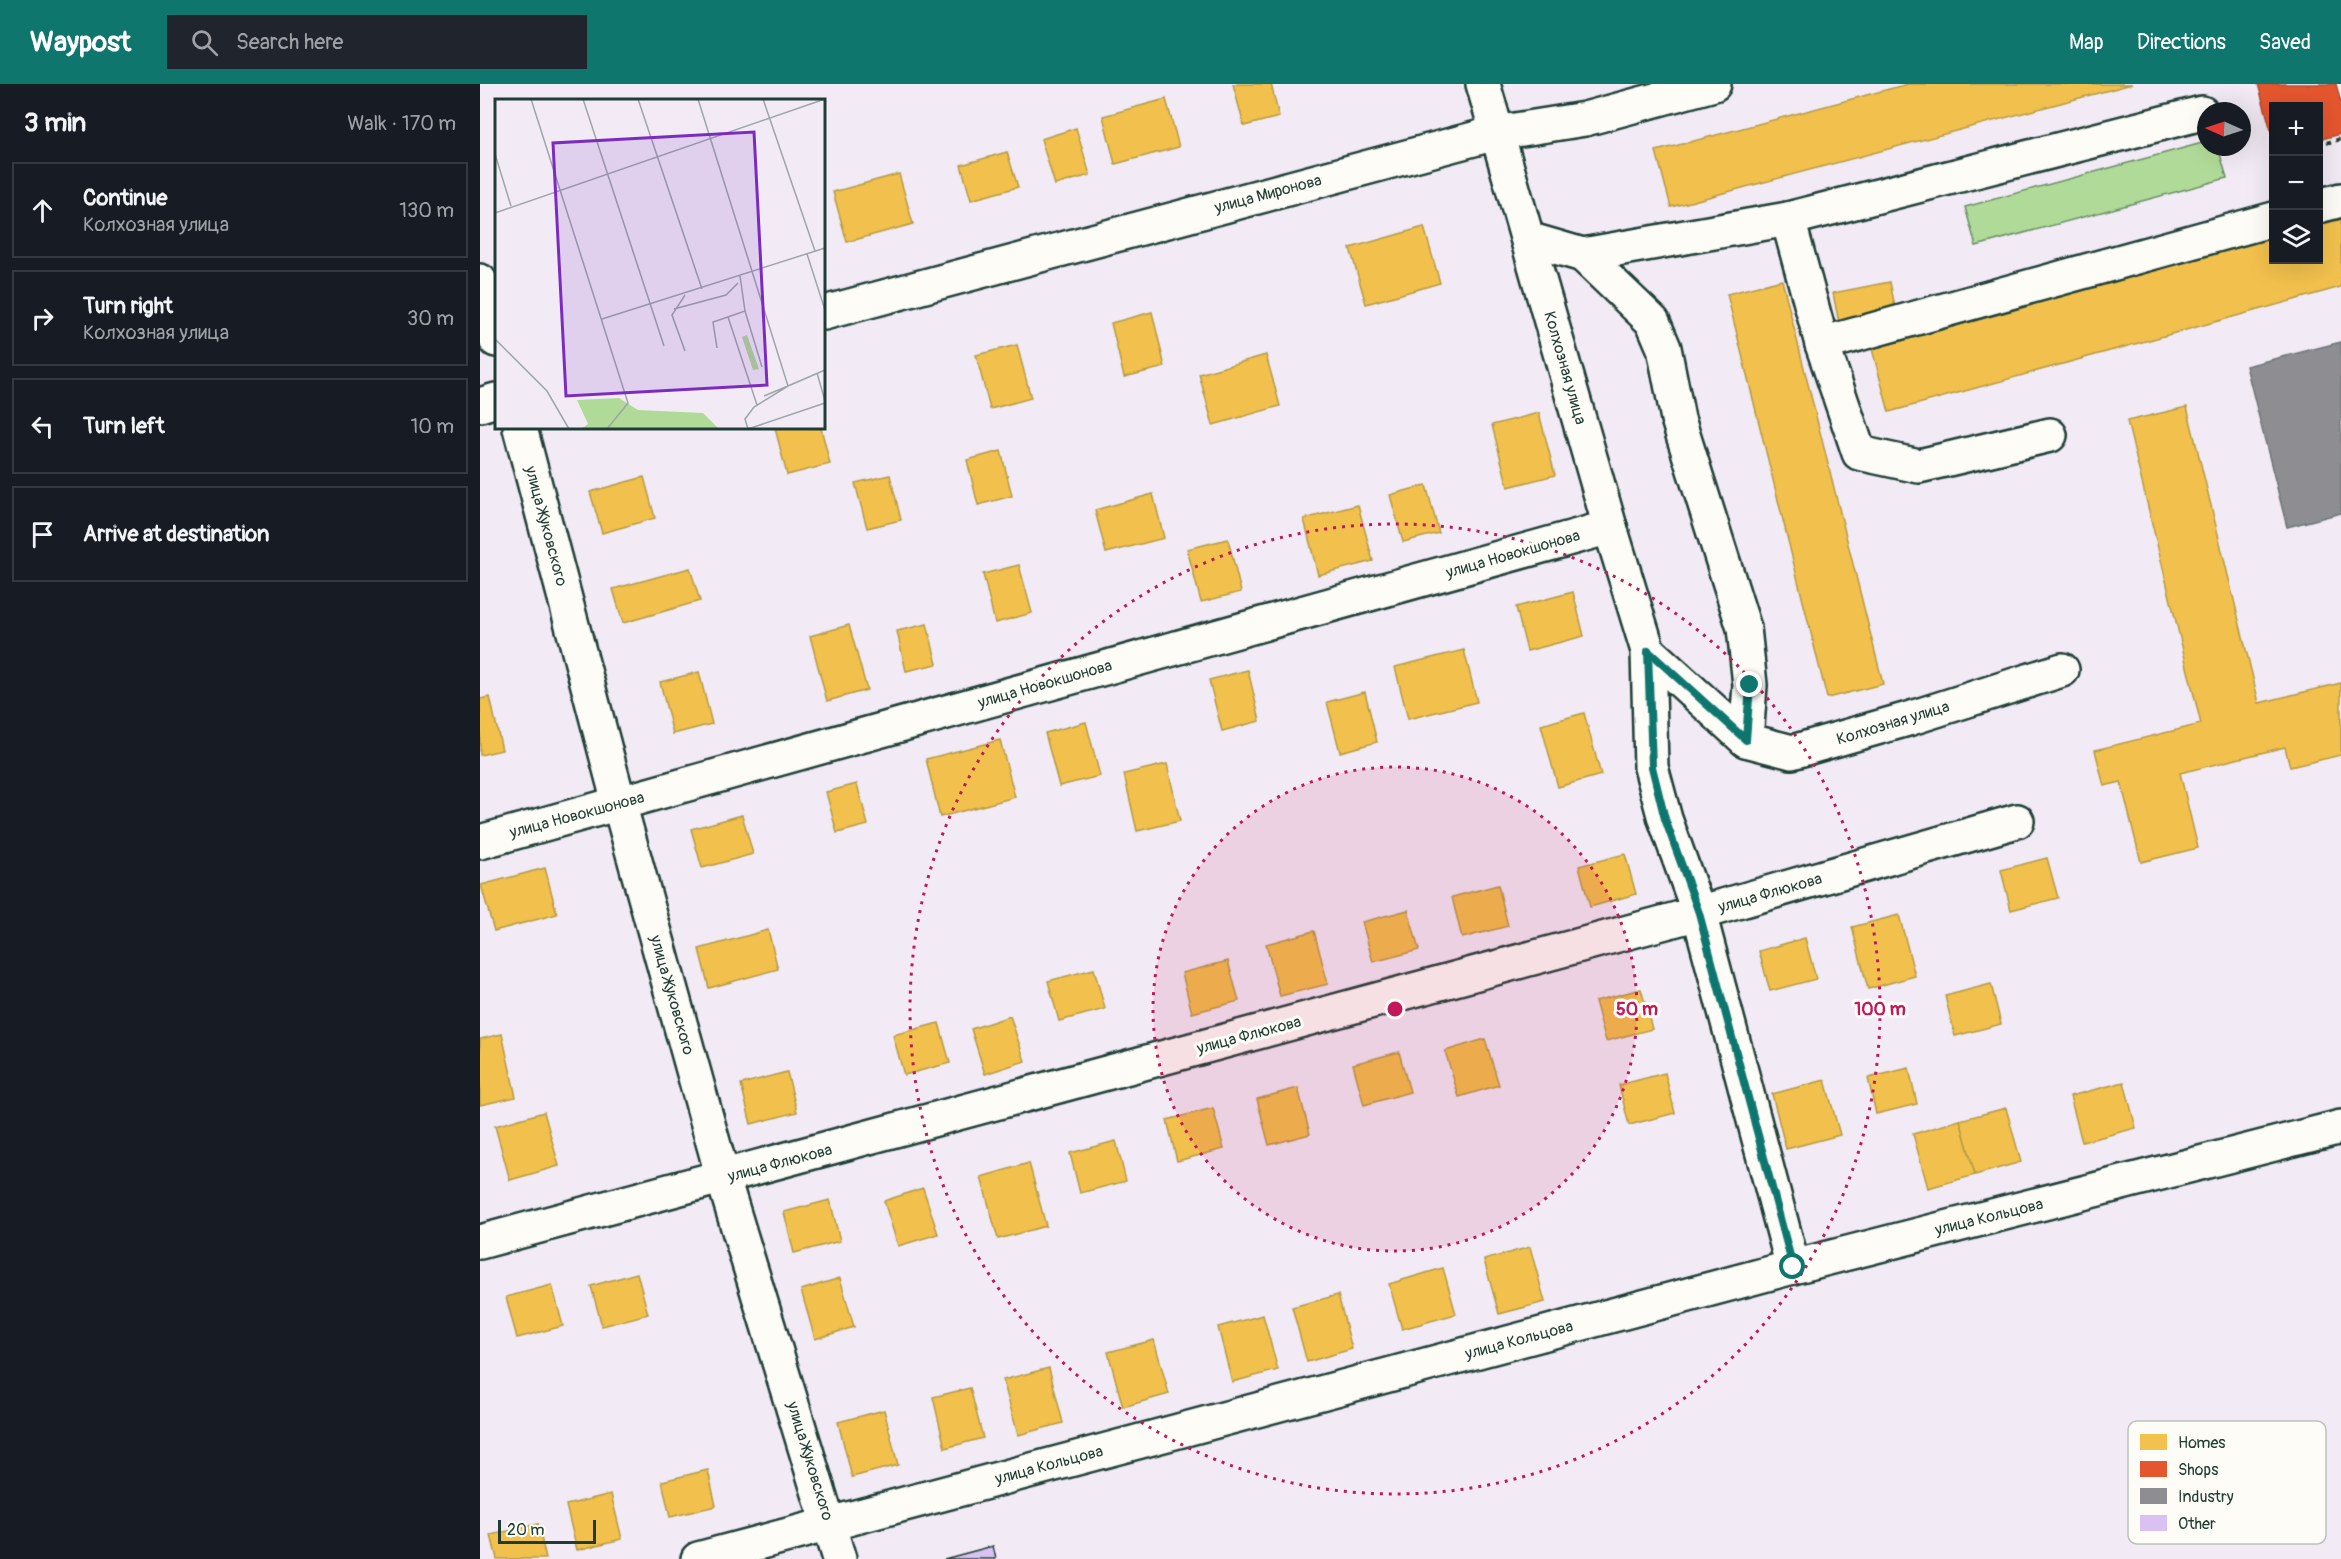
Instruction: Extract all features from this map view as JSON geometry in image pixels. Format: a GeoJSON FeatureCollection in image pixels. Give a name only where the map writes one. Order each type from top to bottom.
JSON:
{"type":"FeatureCollection","features":[{"type":"Feature","properties":{"kind":"street","name":"Колхозная улица"},"geometry":{"type":"LineString","coordinates":[[1483,84],[1610,527],[1648,651],[1652,767],[1665,819],[1699,913],[1793,1267]]}},
{"type":"Feature","properties":{"kind":"street","name":"улица Миронова"},"geometry":{"type":"LineString","coordinates":[[825,313],[1496,133],[1585,118],[1714,84]]}},
{"type":"Feature","properties":{"kind":"street"},"geometry":{"type":"LineString","coordinates":[[1528,239],[1583,255],[1788,219],[2197,114]]}},
{"type":"Feature","properties":{"kind":"street"},"geometry":{"type":"LineString","coordinates":[[2323,205],[2341,200]]}},
{"type":"Feature","properties":{"kind":"street"},"geometry":{"type":"LineString","coordinates":[[1788,219],[1822,344],[1859,453],[1919,466],[2050,435]]}},
{"type":"Feature","properties":{"kind":"street"},"geometry":{"type":"LineString","coordinates":[[1822,344],[2269,220]]}},
{"type":"Feature","properties":{"kind":"street"},"geometry":{"type":"LineString","coordinates":[[1583,255],[1653,322],[1664,348],[1678,418],[1744,628],[1750,685],[1746,740]]}},
{"type":"Feature","properties":{"kind":"street"},"geometry":{"type":"LineString","coordinates":[[480,281],[495,336]]}},
{"type":"Feature","properties":{"kind":"street"},"geometry":{"type":"LineString","coordinates":[[480,405],[495,400]]}},
{"type":"Feature","properties":{"kind":"street","name":"улица Жуковского"},"geometry":{"type":"LineString","coordinates":[[520,429],[619,803],[723,1178],[839,1559]]}},
{"type":"Feature","properties":{"kind":"street","name":"улица Новокшонова"},"geometry":{"type":"LineString","coordinates":[[480,842],[1610,527]]}},
{"type":"Feature","properties":{"kind":"street","name":"Колхозная улица"},"geometry":{"type":"LineString","coordinates":[[1648,651],[1746,740],[1792,752],[1908,719],[2061,670]]}},
{"type":"Feature","properties":{"kind":"street","name":"улица Флюкова"},"geometry":{"type":"LineString","coordinates":[[480,1242],[1699,913],[2017,821]]}},
{"type":"Feature","properties":{"kind":"street","name":"улица Кольцова"},"geometry":{"type":"LineString","coordinates":[[698,1559],[1793,1267],[2341,1127]]}},
{"type":"Feature","properties":{"kind":"path"},"geometry":{"type":"LineString","coordinates":[[2323,144],[2341,139]]}},
{"type":"Feature","properties":{"kind":"green space"},"geometry":{"type":"Polygon","coordinates":[[[2197,144],[2197,156],[2221,156],[2227,178],[1976,246],[1965,207],[2197,144]]]}},
{"type":"Feature","properties":{"kind":"building: Homes"},"geometry":{"type":"Polygon","coordinates":[[[1233,84],[1271,84],[1279,117],[1244,126],[1233,84]]]}},
{"type":"Feature","properties":{"kind":"building: Homes"},"geometry":{"type":"Polygon","coordinates":[[[1908,84],[2132,84],[1671,207],[1656,151],[1908,84]]]}},
{"type":"Feature","properties":{"kind":"building: Homes"},"geometry":{"type":"Polygon","coordinates":[[[1166,99],[1179,147],[1115,164],[1103,116],[1166,99]]]}},
{"type":"Feature","properties":{"kind":"building: Homes"},"geometry":{"type":"Polygon","coordinates":[[[1076,128],[1090,175],[1055,185],[1041,139],[1076,128]]]}},
{"type":"Feature","properties":{"kind":"building: Homes"},"geometry":{"type":"Polygon","coordinates":[[[1007,152],[1018,187],[971,200],[961,165],[1007,152]]]}},
{"type":"Feature","properties":{"kind":"building: Homes"},"geometry":{"type":"Polygon","coordinates":[[[899,174],[913,224],[847,242],[833,192],[899,174]]]}},
{"type":"Feature","properties":{"kind":"building: Homes"},"geometry":{"type":"Polygon","coordinates":[[[2341,219],[2341,287],[1889,412],[1872,349],[2269,238],[2269,264],[2323,264],[2323,224],[2341,219]]]}},
{"type":"Feature","properties":{"kind":"building: Homes"},"geometry":{"type":"Polygon","coordinates":[[[1424,227],[1440,283],[1366,304],[1350,248],[1424,227]]]}},
{"type":"Feature","properties":{"kind":"building: Homes"},"geometry":{"type":"Polygon","coordinates":[[[1782,280],[1883,684],[1827,698],[1727,294],[1782,280]]]}},
{"type":"Feature","properties":{"kind":"building: Homes"},"geometry":{"type":"Polygon","coordinates":[[[1890,282],[1896,312],[1839,323],[1833,293],[1890,282]]]}},
{"type":"Feature","properties":{"kind":"building: Homes"},"geometry":{"type":"Polygon","coordinates":[[[1152,312],[1165,367],[1124,377],[1111,323],[1152,312]]]}},
{"type":"Feature","properties":{"kind":"building: Homes"},"geometry":{"type":"Polygon","coordinates":[[[1017,345],[1031,398],[990,409],[976,355],[1017,345]]]}},
{"type":"Feature","properties":{"kind":"building: Homes"},"geometry":{"type":"Polygon","coordinates":[[[1266,355],[1280,406],[1213,425],[1199,374],[1266,355]]]}},
{"type":"Feature","properties":{"kind":"building: Homes"},"geometry":{"type":"Polygon","coordinates":[[[2187,407],[2259,703],[2341,683],[2341,755],[2290,767],[2285,747],[2180,773],[2198,848],[2141,862],[2121,782],[2104,786],[2095,750],[2201,724],[2127,421],[2187,407]]]}},
{"type":"Feature","properties":{"kind":"building: Homes"},"geometry":{"type":"Polygon","coordinates":[[[1539,413],[1555,475],[1508,487],[1492,425],[1539,413]]]}},
{"type":"Feature","properties":{"kind":"building: Homes"},"geometry":{"type":"Polygon","coordinates":[[[775,429],[821,429],[830,464],[787,475],[775,429]]]}},
{"type":"Feature","properties":{"kind":"building: Homes"},"geometry":{"type":"Polygon","coordinates":[[[1001,451],[1012,496],[978,505],[967,460],[1001,451]]]}},
{"type":"Feature","properties":{"kind":"building: Homes"},"geometry":{"type":"Polygon","coordinates":[[[890,475],[901,520],[867,528],[855,483],[890,475]]]}},
{"type":"Feature","properties":{"kind":"building: Homes"},"geometry":{"type":"Polygon","coordinates":[[[644,477],[655,518],[602,533],[590,492],[644,477]]]}},
{"type":"Feature","properties":{"kind":"building: Homes"},"geometry":{"type":"Polygon","coordinates":[[[1426,485],[1439,533],[1403,542],[1390,495],[1426,485]]]}},
{"type":"Feature","properties":{"kind":"building: Homes"},"geometry":{"type":"Polygon","coordinates":[[[1153,494],[1164,538],[1106,553],[1095,510],[1153,494]]]}},
{"type":"Feature","properties":{"kind":"building: Homes"},"geometry":{"type":"Polygon","coordinates":[[[1358,505],[1373,561],[1318,575],[1304,519],[1358,505]]]}},
{"type":"Feature","properties":{"kind":"building: Homes"},"geometry":{"type":"Polygon","coordinates":[[[1228,539],[1241,592],[1201,602],[1187,549],[1228,539]]]}},
{"type":"Feature","properties":{"kind":"building: Homes"},"geometry":{"type":"Polygon","coordinates":[[[1019,565],[1032,613],[995,623],[983,574],[1019,565]]]}},
{"type":"Feature","properties":{"kind":"building: Homes"},"geometry":{"type":"Polygon","coordinates":[[[690,568],[700,601],[623,623],[613,589],[690,568]]]}},
{"type":"Feature","properties":{"kind":"building: Homes"},"geometry":{"type":"Polygon","coordinates":[[[1573,592],[1584,636],[1527,651],[1516,607],[1573,592]]]}},
{"type":"Feature","properties":{"kind":"building: Homes"},"geometry":{"type":"Polygon","coordinates":[[[927,624],[937,664],[906,671],[897,631],[927,624]]]}},
{"type":"Feature","properties":{"kind":"building: Homes"},"geometry":{"type":"Polygon","coordinates":[[[849,625],[867,690],[827,701],[810,636],[849,625]]]}},
{"type":"Feature","properties":{"kind":"building: Homes"},"geometry":{"type":"Polygon","coordinates":[[[1464,650],[1477,702],[1408,719],[1395,667],[1464,650]]]}},
{"type":"Feature","properties":{"kind":"building: Homes"},"geometry":{"type":"Polygon","coordinates":[[[1248,670],[1260,721],[1222,731],[1209,680],[1248,670]]]}},
{"type":"Feature","properties":{"kind":"building: Homes"},"geometry":{"type":"Polygon","coordinates":[[[699,672],[712,724],[673,734],[660,682],[699,672]]]}},
{"type":"Feature","properties":{"kind":"building: Homes"},"geometry":{"type":"Polygon","coordinates":[[[1365,692],[1377,742],[1340,752],[1327,702],[1365,692]]]}},
{"type":"Feature","properties":{"kind":"building: Homes"},"geometry":{"type":"Polygon","coordinates":[[[490,697],[502,750],[480,755],[480,699],[490,697]]]}},
{"type":"Feature","properties":{"kind":"building: Homes"},"geometry":{"type":"Polygon","coordinates":[[[1584,713],[1601,775],[1558,787],[1541,725],[1584,713]]]}},
{"type":"Feature","properties":{"kind":"building: Homes"},"geometry":{"type":"Polygon","coordinates":[[[1086,722],[1100,776],[1059,786],[1045,733],[1086,722]]]}},
{"type":"Feature","properties":{"kind":"building: Homes"},"geometry":{"type":"Polygon","coordinates":[[[1000,740],[1015,797],[940,817],[926,759],[1000,740]]]}},
{"type":"Feature","properties":{"kind":"building: Homes"},"geometry":{"type":"Polygon","coordinates":[[[1167,764],[1180,821],[1137,831],[1124,774],[1167,764]]]}},
{"type":"Feature","properties":{"kind":"building: Homes"},"geometry":{"type":"Polygon","coordinates":[[[857,784],[868,825],[837,833],[826,792],[857,784]]]}},
{"type":"Feature","properties":{"kind":"building: Homes"},"geometry":{"type":"Polygon","coordinates":[[[742,815],[753,854],[702,868],[691,829],[742,815]]]}},
{"type":"Feature","properties":{"kind":"building: Homes"},"geometry":{"type":"Polygon","coordinates":[[[1625,854],[1636,894],[1590,907],[1579,866],[1625,854]]]}},
{"type":"Feature","properties":{"kind":"building: Homes"},"geometry":{"type":"Polygon","coordinates":[[[2047,858],[2058,898],[2011,910],[2001,870],[2047,858]]]}},
{"type":"Feature","properties":{"kind":"building: Homes"},"geometry":{"type":"Polygon","coordinates":[[[545,868],[557,914],[494,931],[481,885],[545,868]]]}},
{"type":"Feature","properties":{"kind":"building: Homes"},"geometry":{"type":"Polygon","coordinates":[[[1498,885],[1508,926],[1462,938],[1452,897],[1498,885]]]}},
{"type":"Feature","properties":{"kind":"building: Homes"},"geometry":{"type":"Polygon","coordinates":[[[1408,910],[1419,950],[1373,962],[1362,922],[1408,910]]]}},
{"type":"Feature","properties":{"kind":"building: Homes"},"geometry":{"type":"Polygon","coordinates":[[[1899,915],[1915,976],[1868,989],[1852,927],[1899,915]]]}},
{"type":"Feature","properties":{"kind":"building: Homes"},"geometry":{"type":"Polygon","coordinates":[[[768,930],[778,969],[709,988],[699,949],[768,930]]]}},
{"type":"Feature","properties":{"kind":"building: Homes"},"geometry":{"type":"Polygon","coordinates":[[[1314,931],[1328,984],[1280,996],[1266,944],[1314,931]]]}},
{"type":"Feature","properties":{"kind":"building: Homes"},"geometry":{"type":"Polygon","coordinates":[[[1805,938],[1816,979],[1770,991],[1759,951],[1805,938]]]}},
{"type":"Feature","properties":{"kind":"building: Homes"},"geometry":{"type":"Polygon","coordinates":[[[1228,961],[1239,1001],[1192,1013],[1182,973],[1228,961]]]}},
{"type":"Feature","properties":{"kind":"building: Homes"},"geometry":{"type":"Polygon","coordinates":[[[1094,969],[1105,1009],[1059,1021],[1048,981],[1094,969]]]}},
{"type":"Feature","properties":{"kind":"building: Homes"},"geometry":{"type":"Polygon","coordinates":[[[1991,984],[2001,1024],[1955,1036],[1945,996],[1991,984]]]}},
{"type":"Feature","properties":{"kind":"building: Homes"},"geometry":{"type":"Polygon","coordinates":[[[1641,989],[1652,1029],[1606,1041],[1595,1001],[1641,989]]]}},
{"type":"Feature","properties":{"kind":"building: Homes"},"geometry":{"type":"Polygon","coordinates":[[[1010,1016],[1025,1061],[985,1074],[971,1029],[1010,1016]]]}},
{"type":"Feature","properties":{"kind":"building: Homes"},"geometry":{"type":"Polygon","coordinates":[[[939,1023],[950,1063],[904,1075],[893,1035],[939,1023]]]}},
{"type":"Feature","properties":{"kind":"building: Homes"},"geometry":{"type":"Polygon","coordinates":[[[502,1034],[516,1097],[480,1105],[480,1039],[502,1034]]]}},
{"type":"Feature","properties":{"kind":"building: Homes"},"geometry":{"type":"Polygon","coordinates":[[[1485,1039],[1499,1085],[1459,1097],[1445,1051],[1485,1039]]]}},
{"type":"Feature","properties":{"kind":"building: Homes"},"geometry":{"type":"Polygon","coordinates":[[[1399,1052],[1410,1092],[1364,1105],[1353,1064],[1399,1052]]]}},
{"type":"Feature","properties":{"kind":"building: Homes"},"geometry":{"type":"Polygon","coordinates":[[[1909,1068],[1917,1104],[1876,1114],[1868,1078],[1909,1068]]]}},
{"type":"Feature","properties":{"kind":"building: Homes"},"geometry":{"type":"Polygon","coordinates":[[[787,1072],[797,1112],[751,1124],[741,1084],[787,1072]]]}},
{"type":"Feature","properties":{"kind":"building: Homes"},"geometry":{"type":"Polygon","coordinates":[[[1665,1073],[1675,1113],[1629,1125],[1619,1085],[1665,1073]]]}},
{"type":"Feature","properties":{"kind":"building: Homes"},"geometry":{"type":"Polygon","coordinates":[[[1825,1080],[1840,1135],[1786,1149],[1772,1094],[1825,1080]]]}},
{"type":"Feature","properties":{"kind":"building: Homes"},"geometry":{"type":"Polygon","coordinates":[[[2124,1082],[2136,1128],[2082,1142],[2070,1096],[2124,1082]]]}},
{"type":"Feature","properties":{"kind":"building: Homes"},"geometry":{"type":"Polygon","coordinates":[[[1298,1088],[1310,1134],[1269,1145],[1257,1099],[1298,1088]]]}},
{"type":"Feature","properties":{"kind":"building: Homes"},"geometry":{"type":"Polygon","coordinates":[[[1213,1108],[1224,1149],[1177,1161],[1167,1120],[1213,1108]]]}},
{"type":"Feature","properties":{"kind":"building: Homes"},"geometry":{"type":"Polygon","coordinates":[[[2006,1108],[2021,1162],[1975,1175],[1960,1120],[2006,1108]]]}},
{"type":"Feature","properties":{"kind":"building: Homes"},"geometry":{"type":"Polygon","coordinates":[[[544,1112],[559,1166],[510,1180],[495,1126],[544,1112]]]}},
{"type":"Feature","properties":{"kind":"building: Homes"},"geometry":{"type":"Polygon","coordinates":[[[1960,1120],[1975,1175],[1928,1188],[1913,1134],[1960,1120]]]}},
{"type":"Feature","properties":{"kind":"building: Homes"},"geometry":{"type":"Polygon","coordinates":[[[1116,1141],[1126,1181],[1080,1193],[1070,1153],[1116,1141]]]}},
{"type":"Feature","properties":{"kind":"building: Homes"},"geometry":{"type":"Polygon","coordinates":[[[1029,1163],[1046,1226],[998,1239],[981,1177],[1029,1163]]]}},
{"type":"Feature","properties":{"kind":"building: Homes"},"geometry":{"type":"Polygon","coordinates":[[[923,1188],[938,1234],[898,1246],[884,1201],[923,1188]]]}},
{"type":"Feature","properties":{"kind":"building: Homes"},"geometry":{"type":"Polygon","coordinates":[[[830,1200],[840,1241],[794,1253],[784,1212],[830,1200]]]}},
{"type":"Feature","properties":{"kind":"building: Homes"},"geometry":{"type":"Polygon","coordinates":[[[1530,1247],[1545,1302],[1499,1314],[1484,1260],[1530,1247]]]}},
{"type":"Feature","properties":{"kind":"building: Homes"},"geometry":{"type":"Polygon","coordinates":[[[1443,1268],[1456,1314],[1402,1329],[1389,1284],[1443,1268]]]}},
{"type":"Feature","properties":{"kind":"building: Homes"},"geometry":{"type":"Polygon","coordinates":[[[637,1273],[648,1314],[602,1326],[591,1286],[637,1273]]]}},
{"type":"Feature","properties":{"kind":"building: Homes"},"geometry":{"type":"Polygon","coordinates":[[[840,1278],[854,1327],[815,1339],[801,1290],[840,1278]]]}},
{"type":"Feature","properties":{"kind":"building: Homes"},"geometry":{"type":"Polygon","coordinates":[[[552,1285],[563,1326],[517,1338],[506,1297],[552,1285]]]}},
{"type":"Feature","properties":{"kind":"building: Homes"},"geometry":{"type":"Polygon","coordinates":[[[1338,1295],[1352,1349],[1307,1362],[1292,1307],[1338,1295]]]}},
{"type":"Feature","properties":{"kind":"building: Homes"},"geometry":{"type":"Polygon","coordinates":[[[1263,1315],[1278,1370],[1232,1382],[1218,1327],[1263,1315]]]}},
{"type":"Feature","properties":{"kind":"building: Homes"},"geometry":{"type":"Polygon","coordinates":[[[1154,1340],[1169,1394],[1123,1407],[1108,1352],[1154,1340]]]}},
{"type":"Feature","properties":{"kind":"building: Homes"},"geometry":{"type":"Polygon","coordinates":[[[1049,1368],[1063,1423],[1018,1435],[1003,1380],[1049,1368]]]}},
{"type":"Feature","properties":{"kind":"building: Homes"},"geometry":{"type":"Polygon","coordinates":[[[970,1388],[983,1438],[945,1448],[933,1397],[970,1388]]]}},
{"type":"Feature","properties":{"kind":"building: Homes"},"geometry":{"type":"Polygon","coordinates":[[[884,1410],[898,1465],[852,1477],[838,1422],[884,1410]]]}},
{"type":"Feature","properties":{"kind":"building: Homes"},"geometry":{"type":"Polygon","coordinates":[[[708,1470],[716,1506],[670,1517],[662,1481],[708,1470]]]}},
{"type":"Feature","properties":{"kind":"building: Homes"},"geometry":{"type":"Polygon","coordinates":[[[611,1494],[622,1539],[577,1550],[566,1505],[611,1494]]]}},
{"type":"Feature","properties":{"kind":"building: Homes"},"geometry":{"type":"Polygon","coordinates":[[[538,1524],[546,1559],[497,1559],[491,1535],[538,1524]]]}},
{"type":"Feature","properties":{"kind":"building: Shops"},"geometry":{"type":"Polygon","coordinates":[[[2258,84],[2336,84],[2341,103],[2341,134],[2323,139],[2323,102],[2269,102],[2269,123],[2258,84]]]}},
{"type":"Feature","properties":{"kind":"building: Industry"},"geometry":{"type":"Polygon","coordinates":[[[2341,342],[2341,513],[2287,527],[2246,366],[2341,342]]]}},
{"type":"Feature","properties":{"kind":"building: Other"},"geometry":{"type":"Polygon","coordinates":[[[993,1546],[996,1559],[944,1559],[993,1546]]]}},
{"type":"Feature","properties":{"kind":"route"},"geometry":{"type":"LineString","coordinates":[[1750,685],[1746,740],[1648,651],[1652,767],[1665,819],[1699,913],[1793,1267]]}}]}
